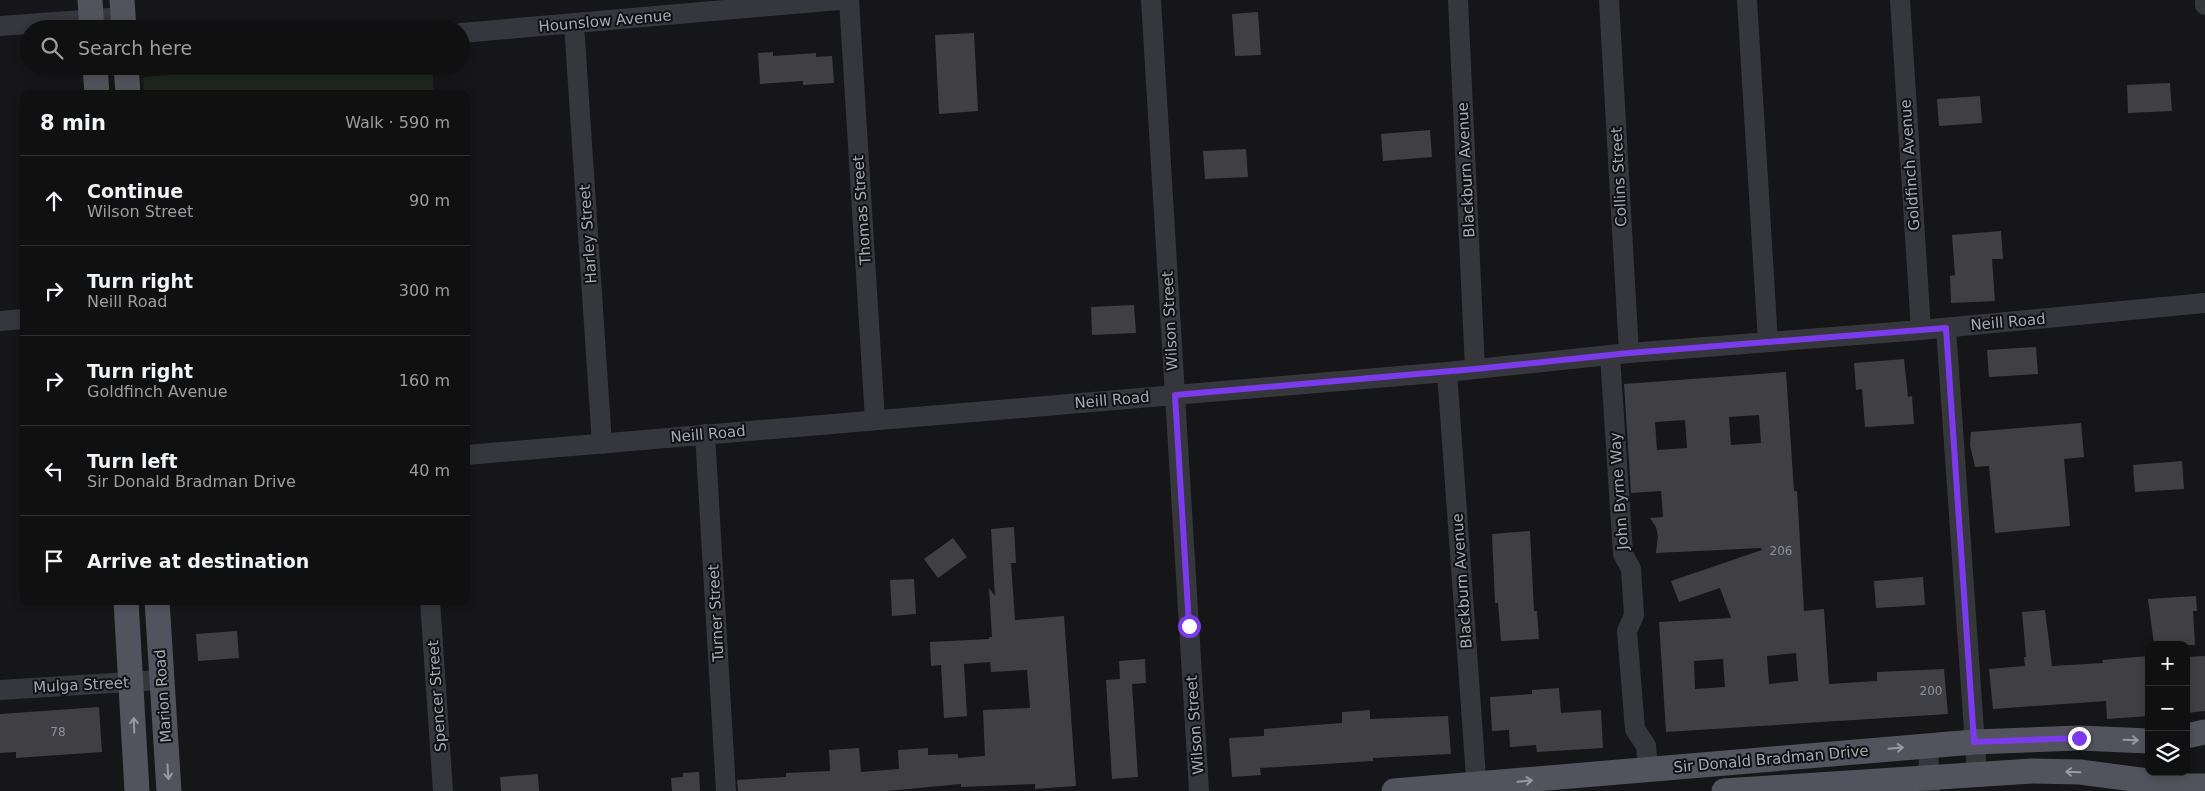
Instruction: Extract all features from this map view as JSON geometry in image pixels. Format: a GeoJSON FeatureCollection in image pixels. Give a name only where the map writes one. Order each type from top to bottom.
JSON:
{"type":"FeatureCollection","features":[{"type":"Feature","properties":{"kind":"main road"},"geometry":{"type":"LineString","coordinates":[[96,75],[97,90]]}},
{"type":"Feature","properties":{"kind":"main road"},"geometry":{"type":"LineString","coordinates":[[127,75],[128,90]]}},
{"type":"Feature","properties":{"kind":"main road","name":"Marion Road"},"geometry":{"type":"LineString","coordinates":[[126,605],[132,681],[136,791]]}},
{"type":"Feature","properties":{"kind":"main road","name":"Marion Road"},"geometry":{"type":"LineString","coordinates":[[157,605],[169,791]]}},
{"type":"Feature","properties":{"kind":"main road"},"geometry":{"type":"LineString","coordinates":[[2190,735],[2205,732]]}},
{"type":"Feature","properties":{"kind":"main road","name":"Sir Donald Bradman Drive"},"geometry":{"type":"LineString","coordinates":[[1394,791],[1477,788],[1648,770],[1974,742],[2079,738],[2145,741]]}},
{"type":"Feature","properties":{"kind":"main road"},"geometry":{"type":"LineString","coordinates":[[2190,747],[2205,749]]}},
{"type":"Feature","properties":{"kind":"main road","name":"Sir Donald Bradman Drive"},"geometry":{"type":"LineString","coordinates":[[1724,791],[1930,784],[1977,774],[2032,771],[2080,772],[2186,786],[2205,786]]}},
{"type":"Feature","properties":{"kind":"street","name":"Hounslow Avenue"},"geometry":{"type":"LineString","coordinates":[[470,32],[839,0]]}},
{"type":"Feature","properties":{"kind":"street","name":"Thomas Street"},"geometry":{"type":"LineString","coordinates":[[849,0],[876,420]]}},
{"type":"Feature","properties":{"kind":"street","name":"Wilson Street"},"geometry":{"type":"LineString","coordinates":[[1151,0],[1199,791]]}},
{"type":"Feature","properties":{"kind":"street","name":"Blackburn Avenue"},"geometry":{"type":"LineString","coordinates":[[1458,0],[1475,369]]}},
{"type":"Feature","properties":{"kind":"street","name":"Collins Street"},"geometry":{"type":"LineString","coordinates":[[1609,0],[1619,354]]}},
{"type":"Feature","properties":{"kind":"street"},"geometry":{"type":"LineString","coordinates":[[1747,0],[1768,342]]}},
{"type":"Feature","properties":{"kind":"street","name":"Goldfinch Avenue"},"geometry":{"type":"LineString","coordinates":[[1900,0],[1921,330]]}},
{"type":"Feature","properties":{"kind":"street"},"geometry":{"type":"LineString","coordinates":[[2205,0],[2205,5]]}},
{"type":"Feature","properties":{"kind":"street"},"geometry":{"type":"LineString","coordinates":[[55,20],[123,15]]}},
{"type":"Feature","properties":{"kind":"street"},"geometry":{"type":"LineString","coordinates":[[0,26],[20,24]]}},
{"type":"Feature","properties":{"kind":"street","name":"Harley Street"},"geometry":{"type":"LineString","coordinates":[[574,24],[602,444]]}},
{"type":"Feature","properties":{"kind":"street","name":"Neill Road"},"geometry":{"type":"LineString","coordinates":[[470,456],[705,434],[1447,372],[1619,354],[1946,328],[2205,303]]}},
{"type":"Feature","properties":{"kind":"street"},"geometry":{"type":"LineString","coordinates":[[0,321],[20,319]]}},
{"type":"Feature","properties":{"kind":"street"},"geometry":{"type":"LineString","coordinates":[[1946,328],[1977,774]]}},
{"type":"Feature","properties":{"kind":"street","name":"John Byrne Way"},"geometry":{"type":"LineString","coordinates":[[1619,354],[1623,554],[1632,569],[1634,615],[1628,631],[1635,729],[1646,746],[1648,770]]}},
{"type":"Feature","properties":{"kind":"street","name":"Blackburn Avenue"},"geometry":{"type":"LineString","coordinates":[[1447,372],[1477,788]]}},
{"type":"Feature","properties":{"kind":"street","name":"Turner Street"},"geometry":{"type":"LineString","coordinates":[[705,434],[726,791]]}},
{"type":"Feature","properties":{"kind":"street","name":"Spencer Street"},"geometry":{"type":"LineString","coordinates":[[430,605],[443,791]]}},
{"type":"Feature","properties":{"kind":"street","name":"Mulga Street"},"geometry":{"type":"LineString","coordinates":[[0,690],[161,680]]}},
{"type":"Feature","properties":{"kind":"street"},"geometry":{"type":"LineString","coordinates":[[1928,746],[1930,784]]}},
{"type":"Feature","properties":{"kind":"shaded area"},"geometry":{"type":"Polygon","coordinates":[[[168,75],[433,75],[434,90],[144,90],[143,77],[168,75]]]}},
{"type":"Feature","properties":{"kind":"building"},"geometry":{"type":"Polygon","coordinates":[[[1258,12],[1261,55],[1235,56],[1232,14],[1258,12]]]}},
{"type":"Feature","properties":{"kind":"building"},"geometry":{"type":"Polygon","coordinates":[[[974,33],[978,111],[939,114],[935,35],[974,33]]]}},
{"type":"Feature","properties":{"kind":"building"},"geometry":{"type":"Polygon","coordinates":[[[773,52],[773,56],[816,53],[816,57],[832,56],[834,83],[803,85],[803,81],[760,84],[758,53],[773,52]]]}},
{"type":"Feature","properties":{"kind":"building"},"geometry":{"type":"Polygon","coordinates":[[[2170,83],[2172,111],[2128,113],[2127,85],[2170,83]]]}},
{"type":"Feature","properties":{"kind":"building"},"geometry":{"type":"Polygon","coordinates":[[[1980,96],[1982,123],[1939,126],[1937,99],[1980,96]]]}},
{"type":"Feature","properties":{"kind":"building"},"geometry":{"type":"Polygon","coordinates":[[[1430,130],[1432,157],[1383,161],[1381,134],[1430,130]]]}},
{"type":"Feature","properties":{"kind":"building"},"geometry":{"type":"Polygon","coordinates":[[[1246,149],[1248,177],[1205,179],[1203,151],[1246,149]]]}},
{"type":"Feature","properties":{"kind":"building"},"geometry":{"type":"Polygon","coordinates":[[[2001,231],[2003,259],[1992,259],[1995,301],[1951,303],[1950,276],[1955,275],[1952,235],[2001,231]]]}},
{"type":"Feature","properties":{"kind":"building"},"geometry":{"type":"Polygon","coordinates":[[[1134,305],[1136,333],[1092,335],[1091,307],[1134,305]]]}},
{"type":"Feature","properties":{"kind":"building"},"geometry":{"type":"Polygon","coordinates":[[[2036,347],[2038,374],[1989,377],[1987,350],[2036,347]]]}},
{"type":"Feature","properties":{"kind":"building"},"geometry":{"type":"Polygon","coordinates":[[[1904,359],[1908,397],[1912,396],[1914,424],[1865,427],[1862,389],[1856,390],[1854,363],[1904,359]]]}},
{"type":"Feature","properties":{"kind":"building"},"geometry":{"type":"Polygon","coordinates":[[[1786,372],[1794,491],[1797,491],[1804,611],[1824,609],[1829,684],[1877,681],[1877,672],[1944,669],[1948,714],[1666,732],[1659,622],[1731,618],[1720,588],[1679,602],[1671,581],[1762,550],[1761,548],[1656,553],[1658,536],[1656,527],[1650,518],[1663,517],[1661,491],[1631,493],[1624,384],[1786,372]],[[1759,415],[1729,417],[1731,445],[1761,443],[1759,415]],[[1685,420],[1655,422],[1657,450],[1687,448],[1685,420]],[[1796,653],[1767,656],[1769,684],[1798,681],[1796,653]],[[1723,659],[1694,661],[1695,689],[1725,687],[1723,659]]]}},
{"type":"Feature","properties":{"kind":"building"},"geometry":{"type":"Polygon","coordinates":[[[2081,423],[2084,457],[2064,459],[2070,526],[1995,533],[1989,466],[1975,467],[1970,445],[1971,432],[2081,423]]]}},
{"type":"Feature","properties":{"kind":"building"},"geometry":{"type":"Polygon","coordinates":[[[2182,461],[2184,489],[2135,492],[2133,465],[2182,461]]]}},
{"type":"Feature","properties":{"kind":"building"},"geometry":{"type":"Polygon","coordinates":[[[1014,527],[1016,563],[1011,563],[1015,620],[1064,616],[1076,786],[1035,789],[1035,784],[961,787],[961,784],[887,791],[738,791],[737,780],[786,777],[786,773],[830,771],[829,750],[859,748],[861,772],[899,769],[898,750],[928,748],[928,755],[958,754],[958,758],[985,756],[983,710],[1030,708],[1027,670],[991,672],[990,662],[964,664],[967,716],[944,718],[941,665],[931,666],[930,642],[989,639],[989,637],[992,637],[989,588],[995,596],[991,529],[1014,527]]]}},
{"type":"Feature","properties":{"kind":"building"},"geometry":{"type":"Polygon","coordinates":[[[1530,531],[1534,611],[1537,611],[1539,639],[1501,641],[1498,603],[1495,603],[1492,534],[1530,531]]]}},
{"type":"Feature","properties":{"kind":"building"},"geometry":{"type":"Polygon","coordinates":[[[953,538],[967,557],[938,578],[924,559],[953,538]]]}},
{"type":"Feature","properties":{"kind":"building"},"geometry":{"type":"Polygon","coordinates":[[[1923,577],[1925,605],[1876,608],[1874,581],[1923,577]]]}},
{"type":"Feature","properties":{"kind":"building"},"geometry":{"type":"Polygon","coordinates":[[[914,579],[916,614],[892,616],[890,580],[914,579]]]}},
{"type":"Feature","properties":{"kind":"building"},"geometry":{"type":"Polygon","coordinates":[[[2196,596],[2197,611],[2193,611],[2195,645],[2190,645],[2190,641],[2153,641],[2148,599],[2196,596]]]}},
{"type":"Feature","properties":{"kind":"building"},"geometry":{"type":"Polygon","coordinates":[[[2045,610],[2052,666],[2103,663],[2102,660],[2145,656],[2145,716],[2107,719],[2106,701],[1993,709],[1989,669],[2025,666],[2022,612],[2045,610]]]}},
{"type":"Feature","properties":{"kind":"building"},"geometry":{"type":"Polygon","coordinates":[[[237,631],[239,658],[198,661],[196,634],[237,631]]]}},
{"type":"Feature","properties":{"kind":"building"},"geometry":{"type":"Polygon","coordinates":[[[2205,656],[2205,711],[2190,713],[2190,657],[2205,656]]]}},
{"type":"Feature","properties":{"kind":"building"},"geometry":{"type":"Polygon","coordinates":[[[1145,659],[1146,683],[1132,684],[1138,777],[1112,779],[1106,680],[1120,679],[1119,661],[1145,659]]]}},
{"type":"Feature","properties":{"kind":"building"},"geometry":{"type":"Polygon","coordinates":[[[1559,688],[1561,713],[1601,710],[1603,748],[1537,752],[1536,745],[1510,747],[1509,730],[1492,731],[1490,697],[1532,694],[1532,690],[1559,688]]]}},
{"type":"Feature","properties":{"kind":"building"},"geometry":{"type":"Polygon","coordinates":[[[99,707],[102,752],[16,758],[16,752],[0,753],[0,714],[99,707]]]}},
{"type":"Feature","properties":{"kind":"building"},"geometry":{"type":"Polygon","coordinates":[[[1370,710],[1370,719],[1448,716],[1451,754],[1373,758],[1373,761],[1260,768],[1261,775],[1232,777],[1229,738],[1264,736],[1264,729],[1342,723],[1342,712],[1370,710]]]}},
{"type":"Feature","properties":{"kind":"building"},"geometry":{"type":"Polygon","coordinates":[[[699,772],[700,791],[672,791],[671,778],[683,777],[683,773],[699,772]]]}},
{"type":"Feature","properties":{"kind":"building"},"geometry":{"type":"Polygon","coordinates":[[[538,774],[539,791],[501,791],[500,777],[538,774]]]}},
{"type":"Feature","properties":{"kind":"route"},"geometry":{"type":"LineString","coordinates":[[1189,626],[1175,395],[1475,369],[1629,353],[1946,328],[1974,742],[2079,738]]}}]}
